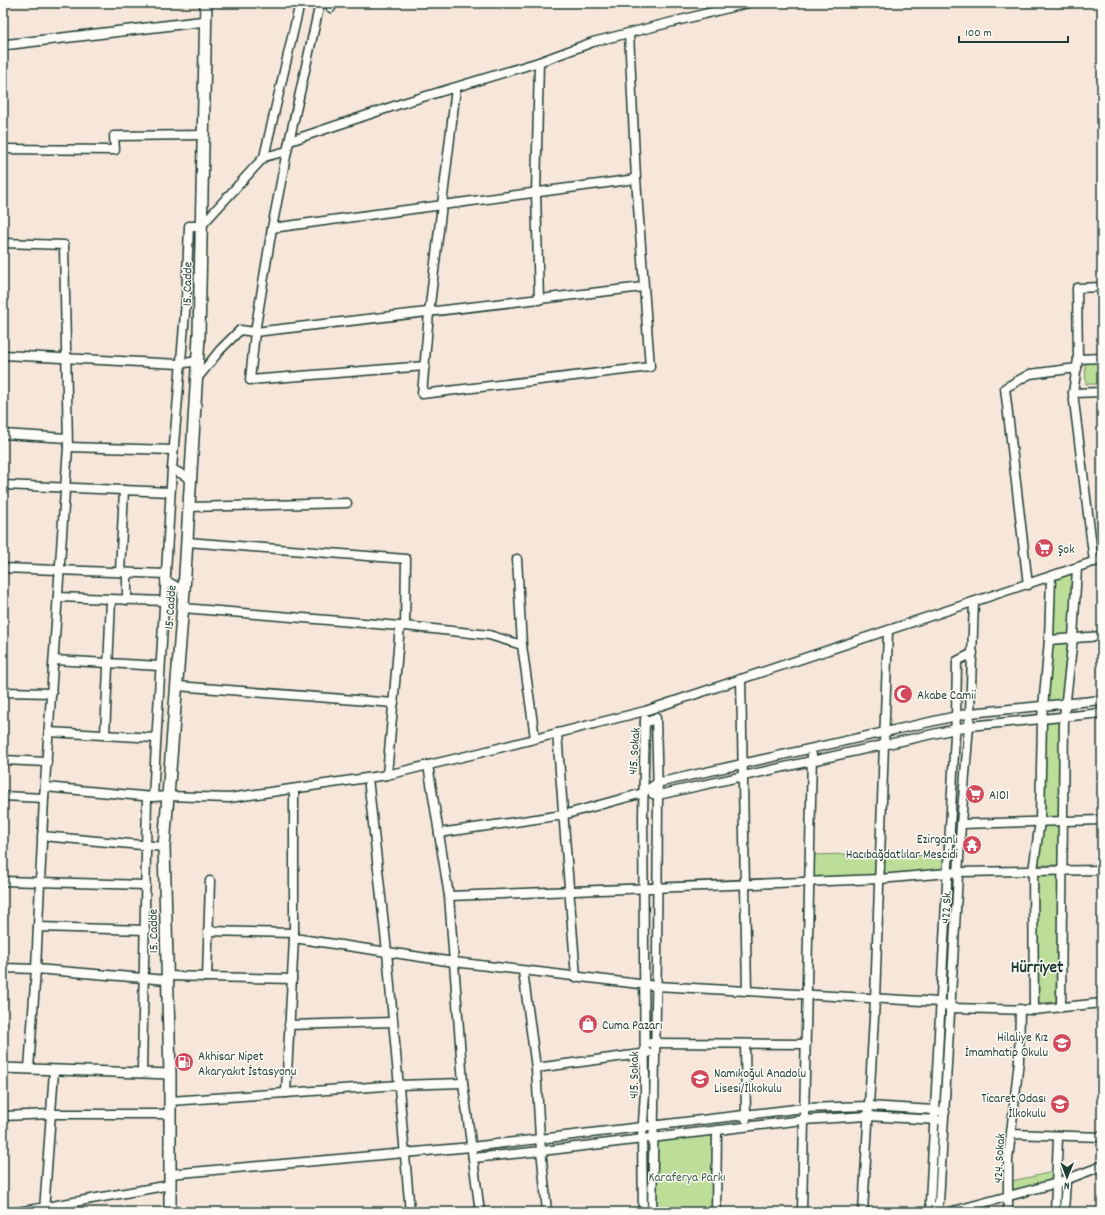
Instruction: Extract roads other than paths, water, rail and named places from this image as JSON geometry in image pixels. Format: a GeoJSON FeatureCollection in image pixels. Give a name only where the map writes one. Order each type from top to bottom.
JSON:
{"type":"FeatureCollection","features":[{"type":"Feature","properties":{"kind":"main road","name":"15. Cadde"},"geometry":{"type":"LineString","coordinates":[[170,1212],[170,1074],[164,847],[183,608],[197,361],[206,3]]}},
{"type":"Feature","properties":{"kind":"street"},"geometry":{"type":"LineString","coordinates":[[142,1073],[146,845],[156,738],[170,492],[186,301],[189,226],[201,226],[264,157],[300,3]]}},
{"type":"Feature","properties":{"kind":"street"},"geometry":{"type":"LineString","coordinates":[[320,3],[287,151],[272,228],[255,332],[250,380],[424,366]]}},
{"type":"Feature","properties":{"kind":"street"},"geometry":{"type":"LineString","coordinates":[[290,141],[403,102],[456,88],[539,62],[593,42],[748,3]]}},
{"type":"Feature","properties":{"kind":"street"},"geometry":{"type":"LineString","coordinates":[[3,45],[206,21]]}},
{"type":"Feature","properties":{"kind":"street"},"geometry":{"type":"LineString","coordinates":[[456,88],[429,313],[422,394],[650,367],[636,179],[629,33]]}},
{"type":"Feature","properties":{"kind":"street"},"geometry":{"type":"LineString","coordinates":[[539,62],[536,193],[539,300]]}},
{"type":"Feature","properties":{"kind":"street"},"geometry":{"type":"LineString","coordinates":[[3,149],[115,150],[114,136],[203,135]]}},
{"type":"Feature","properties":{"kind":"street"},"geometry":{"type":"LineString","coordinates":[[264,157],[287,151]]}},
{"type":"Feature","properties":{"kind":"street"},"geometry":{"type":"LineString","coordinates":[[272,228],[636,179]]}},
{"type":"Feature","properties":{"kind":"street"},"geometry":{"type":"LineString","coordinates":[[3,243],[64,245],[68,447],[52,693],[44,787],[36,969],[29,1069]]}},
{"type":"Feature","properties":{"kind":"street"},"geometry":{"type":"LineString","coordinates":[[44,787],[150,797],[168,796],[229,798],[387,775],[645,711],[1051,577],[1098,560],[1073,393],[1078,359],[1077,288],[1102,287]]}},
{"type":"Feature","properties":{"kind":"street"},"geometry":{"type":"LineString","coordinates":[[196,380],[220,350],[240,330],[255,332],[643,288]]}},
{"type":"Feature","properties":{"kind":"street"},"geometry":{"type":"LineString","coordinates":[[3,355],[66,359],[91,358],[180,364],[197,361]]}},
{"type":"Feature","properties":{"kind":"street"},"geometry":{"type":"LineString","coordinates":[[1078,359],[1102,358]]}},
{"type":"Feature","properties":{"kind":"street"},"geometry":{"type":"LineString","coordinates":[[1028,584],[1004,388],[1030,374],[1077,368]]}},
{"type":"Feature","properties":{"kind":"street"},"geometry":{"type":"LineString","coordinates":[[1073,393],[1102,392]]}},
{"type":"Feature","properties":{"kind":"street"},"geometry":{"type":"LineString","coordinates":[[3,434],[67,438]]}},
{"type":"Feature","properties":{"kind":"street"},"geometry":{"type":"LineString","coordinates":[[68,447],[173,450]]}},
{"type":"Feature","properties":{"kind":"street"},"geometry":{"type":"LineString","coordinates":[[172,469],[191,479]]}},
{"type":"Feature","properties":{"kind":"street"},"geometry":{"type":"LineString","coordinates":[[3,485],[66,489],[170,492]]}},
{"type":"Feature","properties":{"kind":"street"},"geometry":{"type":"LineString","coordinates":[[124,490],[124,572],[127,600]]}},
{"type":"Feature","properties":{"kind":"street"},"geometry":{"type":"LineString","coordinates":[[189,507],[347,504]]}},
{"type":"Feature","properties":{"kind":"street"},"geometry":{"type":"LineString","coordinates":[[187,542],[406,559],[403,626],[387,775]]}},
{"type":"Feature","properties":{"kind":"street"},"geometry":{"type":"LineString","coordinates":[[517,558],[522,645],[535,738]]}},
{"type":"Feature","properties":{"kind":"street"},"geometry":{"type":"LineString","coordinates":[[3,568],[124,572],[166,577],[184,591]]}},
{"type":"Feature","properties":{"kind":"street"},"geometry":{"type":"LineString","coordinates":[[1061,1007],[1064,717],[1073,638],[1077,568]]}},
{"type":"Feature","properties":{"kind":"street"},"geometry":{"type":"LineString","coordinates":[[1034,1010],[1034,871],[1040,822],[1042,719],[1049,640],[1051,577]]}},
{"type":"Feature","properties":{"kind":"street"},"geometry":{"type":"LineString","coordinates":[[58,597],[164,601]]}},
{"type":"Feature","properties":{"kind":"street"},"geometry":{"type":"LineString","coordinates":[[104,735],[111,600]]}},
{"type":"Feature","properties":{"kind":"street","name":"422 Sk."},"geometry":{"type":"LineString","coordinates":[[933,1212],[939,1202],[961,824],[970,713],[974,602]]}},
{"type":"Feature","properties":{"kind":"street"},"geometry":{"type":"LineString","coordinates":[[183,608],[403,626],[489,635],[522,645]]}},
{"type":"Feature","properties":{"kind":"street"},"geometry":{"type":"LineString","coordinates":[[863,1212],[875,999],[888,630]]}},
{"type":"Feature","properties":{"kind":"street"},"geometry":{"type":"LineString","coordinates":[[1049,640],[1102,636]]}},
{"type":"Feature","properties":{"kind":"street","name":"422 Sk."},"geometry":{"type":"LineString","coordinates":[[933,1212],[930,1202],[934,1110],[954,730],[956,716],[957,662],[973,653]]}},
{"type":"Feature","properties":{"kind":"street"},"geometry":{"type":"LineString","coordinates":[[54,660],[160,666]]}},
{"type":"Feature","properties":{"kind":"street"},"geometry":{"type":"LineString","coordinates":[[741,679],[747,991]]}},
{"type":"Feature","properties":{"kind":"street"},"geometry":{"type":"LineString","coordinates":[[177,686],[394,702]]}},
{"type":"Feature","properties":{"kind":"street"},"geometry":{"type":"LineString","coordinates":[[3,692],[52,693]]}},
{"type":"Feature","properties":{"kind":"street"},"geometry":{"type":"LineString","coordinates":[[439,833],[563,815],[643,793],[657,784],[970,713],[1102,700]]}},
{"type":"Feature","properties":{"kind":"street"},"geometry":{"type":"LineString","coordinates":[[645,711],[645,723]]}},
{"type":"Feature","properties":{"kind":"street"},"geometry":{"type":"LineString","coordinates":[[643,793],[658,795],[969,726],[1102,713]]}},
{"type":"Feature","properties":{"kind":"street","name":"415. Sokak"},"geometry":{"type":"LineString","coordinates":[[642,1212],[645,984],[643,793],[645,723],[656,718],[658,795],[652,1212]]}},
{"type":"Feature","properties":{"kind":"street"},"geometry":{"type":"LineString","coordinates":[[49,732],[156,738]]}},
{"type":"Feature","properties":{"kind":"street"},"geometry":{"type":"LineString","coordinates":[[556,733],[576,978]]}},
{"type":"Feature","properties":{"kind":"street"},"geometry":{"type":"LineString","coordinates":[[802,1212],[812,749]]}},
{"type":"Feature","properties":{"kind":"street"},"geometry":{"type":"LineString","coordinates":[[3,760],[47,762]]}},
{"type":"Feature","properties":{"kind":"street"},"geometry":{"type":"LineString","coordinates":[[428,765],[449,896],[463,1083],[480,1212]]}},
{"type":"Feature","properties":{"kind":"street"},"geometry":{"type":"LineString","coordinates":[[368,778],[387,952],[410,1212]]}},
{"type":"Feature","properties":{"kind":"street"},"geometry":{"type":"LineString","coordinates":[[286,1093],[294,936],[294,789]]}},
{"type":"Feature","properties":{"kind":"street"},"geometry":{"type":"LineString","coordinates":[[3,796],[44,798]]}},
{"type":"Feature","properties":{"kind":"street"},"geometry":{"type":"LineString","coordinates":[[961,824],[1102,820]]}},
{"type":"Feature","properties":{"kind":"street"},"geometry":{"type":"LineString","coordinates":[[42,836],[164,847]]}},
{"type":"Feature","properties":{"kind":"street"},"geometry":{"type":"LineString","coordinates":[[449,896],[744,883],[880,879],[959,872],[1102,870]]}},
{"type":"Feature","properties":{"kind":"street"},"geometry":{"type":"LineString","coordinates":[[3,881],[146,885]]}},
{"type":"Feature","properties":{"kind":"street"},"geometry":{"type":"LineString","coordinates":[[207,977],[210,881]]}},
{"type":"Feature","properties":{"kind":"street"},"geometry":{"type":"LineString","coordinates":[[38,927],[145,930]]}},
{"type":"Feature","properties":{"kind":"street"},"geometry":{"type":"LineString","coordinates":[[208,931],[294,936],[454,962],[576,978],[656,986],[940,1002],[951,1008],[1034,1010],[1102,1003]]}},
{"type":"Feature","properties":{"kind":"street"},"geometry":{"type":"LineString","coordinates":[[3,968],[36,969],[144,979],[207,977],[292,979]]}},
{"type":"Feature","properties":{"kind":"street"},"geometry":{"type":"LineString","coordinates":[[523,971],[536,1068],[540,1138],[547,1212]]}},
{"type":"Feature","properties":{"kind":"street","name":"424. Sokak"},"geometry":{"type":"LineString","coordinates":[[1008,1212],[1008,1160],[1019,1060],[1020,1009]]}},
{"type":"Feature","properties":{"kind":"street"},"geometry":{"type":"LineString","coordinates":[[289,1025],[392,1022]]}},
{"type":"Feature","properties":{"kind":"street"},"geometry":{"type":"LineString","coordinates":[[644,1044],[806,1044]]}},
{"type":"Feature","properties":{"kind":"street"},"geometry":{"type":"LineString","coordinates":[[745,1044],[746,1126]]}},
{"type":"Feature","properties":{"kind":"street"},"geometry":{"type":"LineString","coordinates":[[536,1068],[655,1053]]}},
{"type":"Feature","properties":{"kind":"street"},"geometry":{"type":"LineString","coordinates":[[3,1068],[170,1074]]}},
{"type":"Feature","properties":{"kind":"street"},"geometry":{"type":"LineString","coordinates":[[44,1209],[54,1071]]}},
{"type":"Feature","properties":{"kind":"street"},"geometry":{"type":"LineString","coordinates":[[170,1101],[399,1085],[463,1083]]}},
{"type":"Feature","properties":{"kind":"street"},"geometry":{"type":"LineString","coordinates":[[18,1212],[44,1209],[170,1180],[405,1152],[471,1147],[804,1108],[869,1106],[945,1112]]}},
{"type":"Feature","properties":{"kind":"street"},"geometry":{"type":"LineString","coordinates":[[3,1116],[51,1114],[170,1114]]}},
{"type":"Feature","properties":{"kind":"street"},"geometry":{"type":"LineString","coordinates":[[473,1158],[803,1120],[868,1116],[934,1119],[944,1121]]}},
{"type":"Feature","properties":{"kind":"street"},"geometry":{"type":"LineString","coordinates":[[716,1212],[717,1130]]}},
{"type":"Feature","properties":{"kind":"street"},"geometry":{"type":"LineString","coordinates":[[1011,1134],[1102,1138]]}},
{"type":"Feature","properties":{"kind":"street"},"geometry":{"type":"LineString","coordinates":[[1054,1212],[1057,1183],[1058,1137]]}},
{"type":"Feature","properties":{"kind":"street"},"geometry":{"type":"LineString","coordinates":[[950,1212],[1057,1183],[1102,1166]]}},
{"type":"Feature","properties":{"kind":"street"},"geometry":{"type":"LineString","coordinates":[[1064,1212],[1066,1180]]}},
{"type":"Feature","properties":{"kind":"place","name":"Şok"},"geometry":{"type":"Point","coordinates":[1044,548]}},
{"type":"Feature","properties":{"kind":"place","name":"Akabe Camii"},"geometry":{"type":"Point","coordinates":[903,694]}},
{"type":"Feature","properties":{"kind":"place","name":"A101"},"geometry":{"type":"Point","coordinates":[975,794]}},
{"type":"Feature","properties":{"kind":"place","name":"Ezirganlı Hacıbağdatlılar Mescidi"},"geometry":{"type":"Point","coordinates":[972,845]}},
{"type":"Feature","properties":{"kind":"place","name":"Cuma Pazarı"},"geometry":{"type":"Point","coordinates":[588,1024]}},
{"type":"Feature","properties":{"kind":"place","name":"Hilaliye Kız İmamhatip Okulu"},"geometry":{"type":"Point","coordinates":[1062,1043]}},
{"type":"Feature","properties":{"kind":"place","name":"Akhisar Nipet Akaryakıt İstasyonu"},"geometry":{"type":"Point","coordinates":[184,1062]}},
{"type":"Feature","properties":{"kind":"place","name":"Namıkoğul Anadolu Lisesi/İlkokulu"},"geometry":{"type":"Point","coordinates":[700,1079]}},
{"type":"Feature","properties":{"kind":"place","name":"Ticaret Odası İlkokulu"},"geometry":{"type":"Point","coordinates":[1060,1104]}},
{"type":"Feature","properties":{"kind":"district","name":"Hürriyet"},"geometry":{"type":"Point","coordinates":[1037,966]}},
{"type":"Feature","properties":{"kind":"park label","name":"Karaferya Parkı"},"geometry":{"type":"Point","coordinates":[687,1176]}}]}
